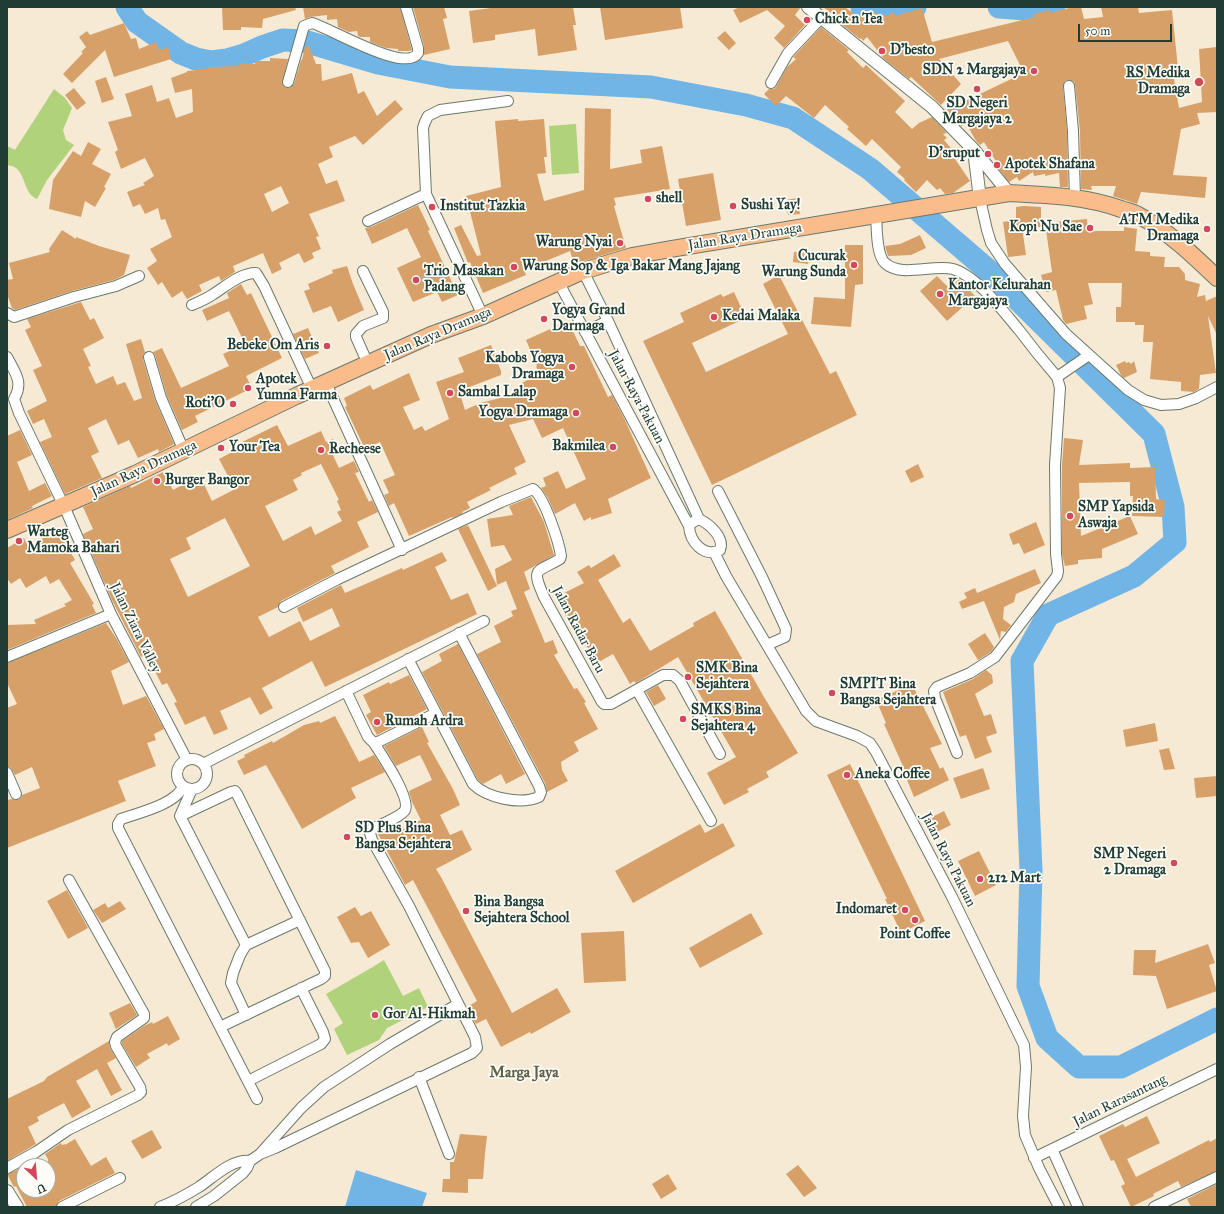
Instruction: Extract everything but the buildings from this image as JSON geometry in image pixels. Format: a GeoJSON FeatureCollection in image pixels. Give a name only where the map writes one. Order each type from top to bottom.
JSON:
{"type":"FeatureCollection","features":[{"type":"Feature","properties":{"kind":"highway","name":"Jalan Raya Dramaga"},"geometry":{"type":"LineString","coordinates":[[7,530],[64,506],[184,451],[272,407],[431,335],[483,316],[583,271],[632,256],[1009,193],[1075,198],[1104,203],[1137,214],[1163,230],[1193,255],[1217,278]]}},
{"type":"Feature","properties":{"kind":"street"},"geometry":{"type":"LineString","coordinates":[[288,82],[304,26],[312,23],[394,57],[409,59],[414,57],[418,53],[418,48],[406,7]]}},
{"type":"Feature","properties":{"kind":"street"},"geometry":{"type":"LineString","coordinates":[[808,7],[932,107],[974,150],[1009,193]]}},
{"type":"Feature","properties":{"kind":"street"},"geometry":{"type":"LineString","coordinates":[[771,84],[788,53],[821,18]]}},
{"type":"Feature","properties":{"kind":"street"},"geometry":{"type":"LineString","coordinates":[[1069,86],[1073,132],[1075,198]]}},
{"type":"Feature","properties":{"kind":"street"},"geometry":{"type":"LineString","coordinates":[[483,316],[426,194],[423,128],[428,116],[440,110],[508,101]]}},
{"type":"Feature","properties":{"kind":"street"},"geometry":{"type":"LineString","coordinates":[[974,150],[977,199],[991,243],[1005,264],[1086,357],[1128,390],[1144,400],[1161,406],[1179,404],[1196,398],[1217,387]]}},
{"type":"Feature","properties":{"kind":"street"},"geometry":{"type":"LineString","coordinates":[[368,221],[426,194]]}},
{"type":"Feature","properties":{"kind":"street"},"geometry":{"type":"LineString","coordinates":[[876,216],[878,248],[880,256],[884,262],[894,268],[905,270],[923,268],[953,269],[970,278],[991,297],[1059,375],[1060,399],[1055,465],[1057,576],[995,657],[970,673],[937,687],[934,691],[935,698],[957,753]]}},
{"type":"Feature","properties":{"kind":"street"},"geometry":{"type":"LineString","coordinates":[[363,271],[383,312],[383,318],[363,326],[356,334],[368,364]]}},
{"type":"Feature","properties":{"kind":"street","name":"Jalan Raya Pakuan"},"geometry":{"type":"LineString","coordinates":[[583,271],[608,321],[699,519]]}},
{"type":"Feature","properties":{"kind":"street"},"geometry":{"type":"LineString","coordinates":[[192,305],[212,295],[236,279],[256,273],[319,386],[402,550]]}},
{"type":"Feature","properties":{"kind":"street"},"geometry":{"type":"LineString","coordinates":[[7,313],[14,317],[74,297],[116,286],[139,276]]}},
{"type":"Feature","properties":{"kind":"street","name":"Jalan Raya Pakuan"},"geometry":{"type":"LineString","coordinates":[[558,281],[689,526]]}},
{"type":"Feature","properties":{"kind":"street"},"geometry":{"type":"LineString","coordinates":[[585,332],[608,321]]}},
{"type":"Feature","properties":{"kind":"street","name":"Jalan Ziara Valley"},"geometry":{"type":"LineString","coordinates":[[7,357],[20,386],[14,399],[15,404],[64,506],[111,614],[187,760]]}},
{"type":"Feature","properties":{"kind":"street"},"geometry":{"type":"LineString","coordinates":[[148,357],[161,398],[184,451]]}},
{"type":"Feature","properties":{"kind":"street"},"geometry":{"type":"LineString","coordinates":[[1059,375],[1086,357]]}},
{"type":"Feature","properties":{"kind":"street","name":"Jalan Radar Baru"},"geometry":{"type":"LineString","coordinates":[[284,607],[338,579],[530,489],[535,490],[554,530],[561,556],[560,559],[538,571],[538,582],[544,597],[602,702],[604,704],[611,704],[664,675],[673,674],[677,677],[720,754]]}},
{"type":"Feature","properties":{"kind":"street"},"geometry":{"type":"LineString","coordinates":[[718,491],[762,577],[786,629],[785,637],[767,645]]}},
{"type":"Feature","properties":{"kind":"street"},"geometry":{"type":"LineString","coordinates":[[699,519],[711,526],[721,542],[717,551],[708,552],[697,545],[690,533],[689,526],[699,519]]}},
{"type":"Feature","properties":{"kind":"street","name":"Jalan Raya Pakuan"},"geometry":{"type":"LineString","coordinates":[[717,551],[726,576],[806,711],[816,721],[857,736],[870,743],[942,878],[1024,1046],[1026,1067],[1023,1116],[1026,1135],[1034,1158],[1059,1207]]}},
{"type":"Feature","properties":{"kind":"street"},"geometry":{"type":"LineString","coordinates":[[7,657],[111,614]]}},
{"type":"Feature","properties":{"kind":"street"},"geometry":{"type":"LineString","coordinates":[[204,764],[484,621]]}},
{"type":"Feature","properties":{"kind":"street"},"geometry":{"type":"LineString","coordinates":[[408,659],[473,784],[490,794],[514,801],[525,801],[539,797],[541,792],[539,786],[459,633]]}},
{"type":"Feature","properties":{"kind":"street"},"geometry":{"type":"LineString","coordinates":[[637,690],[711,822]]}},
{"type":"Feature","properties":{"kind":"street"},"geometry":{"type":"LineString","coordinates":[[260,1154],[276,1148],[419,1077],[472,1053],[478,1048],[475,1037],[409,906],[372,840],[370,833],[372,829],[401,814],[405,810],[406,803],[398,783],[374,742],[368,737],[346,691]]}},
{"type":"Feature","properties":{"kind":"street"},"geometry":{"type":"LineString","coordinates":[[374,742],[380,741],[436,713]]}},
{"type":"Feature","properties":{"kind":"street"},"geometry":{"type":"LineString","coordinates":[[188,788],[178,780],[177,773],[182,763],[187,760],[196,760],[204,764],[207,772],[206,780],[201,786],[188,788],[168,801],[121,820],[118,824],[118,828],[257,1099]]}},
{"type":"Feature","properties":{"kind":"street"},"geometry":{"type":"LineString","coordinates":[[7,773],[16,794]]}},
{"type":"Feature","properties":{"kind":"street"},"geometry":{"type":"LineString","coordinates":[[188,788],[180,816],[246,945]]}},
{"type":"Feature","properties":{"kind":"street"},"geometry":{"type":"LineString","coordinates":[[180,816],[235,791],[325,971],[325,976],[321,979],[220,1027]]}},
{"type":"Feature","properties":{"kind":"street"},"geometry":{"type":"LineString","coordinates":[[7,1168],[36,1152],[68,1130],[138,1095],[141,1092],[140,1087],[119,1052],[115,1042],[120,1034],[144,1018],[144,1014],[69,880]]}},
{"type":"Feature","properties":{"kind":"street"},"geometry":{"type":"LineString","coordinates":[[246,1015],[231,983],[236,964],[246,945],[300,920]]}},
{"type":"Feature","properties":{"kind":"street"},"geometry":{"type":"LineString","coordinates":[[248,1081],[321,1044],[325,1039],[301,988]]}},
{"type":"Feature","properties":{"kind":"street"},"geometry":{"type":"LineString","coordinates":[[196,1207],[235,1180],[247,1168],[250,1161],[260,1154],[301,1108],[324,1087],[390,1044],[458,1004]]}},
{"type":"Feature","properties":{"kind":"street","name":"Jalan Rarasantang"},"geometry":{"type":"LineString","coordinates":[[1034,1158],[1217,1069]]}},
{"type":"Feature","properties":{"kind":"street"},"geometry":{"type":"LineString","coordinates":[[419,1077],[449,1154]]}},
{"type":"Feature","properties":{"kind":"street"},"geometry":{"type":"LineString","coordinates":[[1052,1149],[1078,1207]]}},
{"type":"Feature","properties":{"kind":"street"},"geometry":{"type":"LineString","coordinates":[[160,1207],[187,1194],[232,1164],[243,1160],[250,1161]]}},
{"type":"Feature","properties":{"kind":"street"},"geometry":{"type":"LineString","coordinates":[[1154,1207],[1217,1177]]}},
{"type":"Feature","properties":{"kind":"street"},"geometry":{"type":"LineString","coordinates":[[62,1207],[120,1178]]}},
{"type":"Feature","properties":{"kind":"street"},"geometry":{"type":"LineString","coordinates":[[7,1192],[16,1207]]}},
{"type":"Feature","properties":{"kind":"green space"},"geometry":{"type":"Polygon","coordinates":[[[54,89],[65,98],[72,108],[63,130],[66,140],[74,145],[47,180],[37,199],[28,191],[17,169],[13,166],[7,165],[7,146],[15,150],[54,89]]]}},
{"type":"Feature","properties":{"kind":"green space"},"geometry":{"type":"Polygon","coordinates":[[[576,124],[579,173],[552,175],[549,126],[576,124]]]}},
{"type":"Feature","properties":{"kind":"green space","name":"Gor Al-Hikmah"},"geometry":{"type":"Polygon","coordinates":[[[384,960],[403,996],[419,988],[428,1007],[387,1028],[379,1040],[347,1055],[334,1029],[343,1023],[326,994],[384,960]]]}},
{"type":"Feature","properties":{"kind":"water"},"geometry":{"type":"Polygon","coordinates":[[[356,1170],[427,1193],[422,1207],[345,1207],[356,1170]]]}},
{"type":"Feature","properties":{"kind":"waterway"},"geometry":{"type":"LineString","coordinates":[[127,7],[137,22],[181,53],[196,59],[211,62],[227,60],[244,55],[283,40],[304,41],[378,63],[450,77],[651,87],[746,105],[793,118],[870,169],[989,271],[1154,434],[1173,507],[1175,542],[1134,576],[1048,615],[1022,661],[1031,870],[1028,986],[1047,1038],[1079,1067],[1121,1067],[1217,1019]]}},
{"type":"Feature","properties":{"kind":"waterway"},"geometry":{"type":"LineString","coordinates":[[862,7],[882,10],[902,10],[915,7]]}},
{"type":"Feature","properties":{"kind":"waterway"},"geometry":{"type":"LineString","coordinates":[[999,7],[1026,9],[1054,7]]}},
{"type":"Feature","properties":{"kind":"place","name":"Chick n Tea"},"geometry":{"type":"Point","coordinates":[807,20]}},
{"type":"Feature","properties":{"kind":"place","name":"D'besto"},"geometry":{"type":"Point","coordinates":[882,51]}},
{"type":"Feature","properties":{"kind":"place","name":"SDN 2 Margajaya"},"geometry":{"type":"Point","coordinates":[1034,71]}},
{"type":"Feature","properties":{"kind":"place","name":"RS Medika Dramaga"},"geometry":{"type":"Point","coordinates":[1199,82]}},
{"type":"Feature","properties":{"kind":"place","name":"SD Negeri Margajaya 2"},"geometry":{"type":"Point","coordinates":[977,89]}},
{"type":"Feature","properties":{"kind":"place","name":"D'sruput"},"geometry":{"type":"Point","coordinates":[988,154]}},
{"type":"Feature","properties":{"kind":"place","name":"Apotek Shafana"},"geometry":{"type":"Point","coordinates":[997,165]}},
{"type":"Feature","properties":{"kind":"place","name":"shell"},"geometry":{"type":"Point","coordinates":[648,199]}},
{"type":"Feature","properties":{"kind":"place","name":"Sushi Yay!"},"geometry":{"type":"Point","coordinates":[733,206]}},
{"type":"Feature","properties":{"kind":"place","name":"Institut Tazkia"},"geometry":{"type":"Point","coordinates":[432,207]}},
{"type":"Feature","properties":{"kind":"place","name":"Kopi Nu Sae"},"geometry":{"type":"Point","coordinates":[1090,228]}},
{"type":"Feature","properties":{"kind":"place","name":"ATM Medika Dramaga"},"geometry":{"type":"Point","coordinates":[1207,229]}},
{"type":"Feature","properties":{"kind":"place","name":"Warung Nyai"},"geometry":{"type":"Point","coordinates":[620,243]}},
{"type":"Feature","properties":{"kind":"place","name":"Cucurak Warung Sunda"},"geometry":{"type":"Point","coordinates":[854,265]}},
{"type":"Feature","properties":{"kind":"place","name":"Warung Sop & Iga Bakar Mang Jajang"},"geometry":{"type":"Point","coordinates":[514,267]}},
{"type":"Feature","properties":{"kind":"place","name":"Trio Masakan Padang"},"geometry":{"type":"Point","coordinates":[416,280]}},
{"type":"Feature","properties":{"kind":"place","name":"Kantor Kelurahan Margajaya"},"geometry":{"type":"Point","coordinates":[940,294]}},
{"type":"Feature","properties":{"kind":"place","name":"Kedai Malaka"},"geometry":{"type":"Point","coordinates":[714,317]}},
{"type":"Feature","properties":{"kind":"place","name":"Yogya Grand Darmaga"},"geometry":{"type":"Point","coordinates":[544,319]}},
{"type":"Feature","properties":{"kind":"place","name":"Bebeke Om Aris"},"geometry":{"type":"Point","coordinates":[327,346]}},
{"type":"Feature","properties":{"kind":"place","name":"Kabobs Yogya Dramaga"},"geometry":{"type":"Point","coordinates":[572,367]}},
{"type":"Feature","properties":{"kind":"place","name":"Apotek Yumna Farma"},"geometry":{"type":"Point","coordinates":[248,388]}},
{"type":"Feature","properties":{"kind":"place","name":"Sambal Lalap"},"geometry":{"type":"Point","coordinates":[450,393]}},
{"type":"Feature","properties":{"kind":"place","name":"Roti'O"},"geometry":{"type":"Point","coordinates":[233,404]}},
{"type":"Feature","properties":{"kind":"place","name":"Yogya Dramaga"},"geometry":{"type":"Point","coordinates":[576,413]}},
{"type":"Feature","properties":{"kind":"place","name":"Bakmilea"},"geometry":{"type":"Point","coordinates":[613,447]}},
{"type":"Feature","properties":{"kind":"place","name":"Your Tea"},"geometry":{"type":"Point","coordinates":[221,448]}},
{"type":"Feature","properties":{"kind":"place","name":"Recheese"},"geometry":{"type":"Point","coordinates":[321,450]}},
{"type":"Feature","properties":{"kind":"place","name":"Burger Bangor"},"geometry":{"type":"Point","coordinates":[157,481]}},
{"type":"Feature","properties":{"kind":"place","name":"SMP Yapsida Aswaja"},"geometry":{"type":"Point","coordinates":[1070,516]}},
{"type":"Feature","properties":{"kind":"place","name":"Warteg Mamoka Bahari"},"geometry":{"type":"Point","coordinates":[19,541]}},
{"type":"Feature","properties":{"kind":"place","name":"SMK Bina Sejahtera"},"geometry":{"type":"Point","coordinates":[688,677]}},
{"type":"Feature","properties":{"kind":"place","name":"SMPIT Bina Bangsa Sejahtera"},"geometry":{"type":"Point","coordinates":[832,693]}},
{"type":"Feature","properties":{"kind":"place","name":"SMKS Bina Sejahtera 4"},"geometry":{"type":"Point","coordinates":[683,719]}},
{"type":"Feature","properties":{"kind":"place","name":"Rumah Ardra"},"geometry":{"type":"Point","coordinates":[377,722]}},
{"type":"Feature","properties":{"kind":"place","name":"Aneka Coffee"},"geometry":{"type":"Point","coordinates":[847,775]}},
{"type":"Feature","properties":{"kind":"place","name":"SD Plus Bina Bangsa Sejahtera"},"geometry":{"type":"Point","coordinates":[347,837]}},
{"type":"Feature","properties":{"kind":"place","name":"SMP Negeri 2 Dramaga"},"geometry":{"type":"Point","coordinates":[1174,863]}},
{"type":"Feature","properties":{"kind":"place","name":"212 Mart"},"geometry":{"type":"Point","coordinates":[980,879]}},
{"type":"Feature","properties":{"kind":"place","name":"Indomaret"},"geometry":{"type":"Point","coordinates":[905,910]}},
{"type":"Feature","properties":{"kind":"place","name":"Bina Bangsa Sejahtera School"},"geometry":{"type":"Point","coordinates":[466,911]}},
{"type":"Feature","properties":{"kind":"place","name":"Point Coffee"},"geometry":{"type":"Point","coordinates":[915,920]}},
{"type":"Feature","properties":{"kind":"place","name":"Gor Al-Hikmah"},"geometry":{"type":"Point","coordinates":[375,1015]}},
{"type":"Feature","properties":{"kind":"district","name":"Marga Jaya"},"geometry":{"type":"Point","coordinates":[524,1073]}}]}
